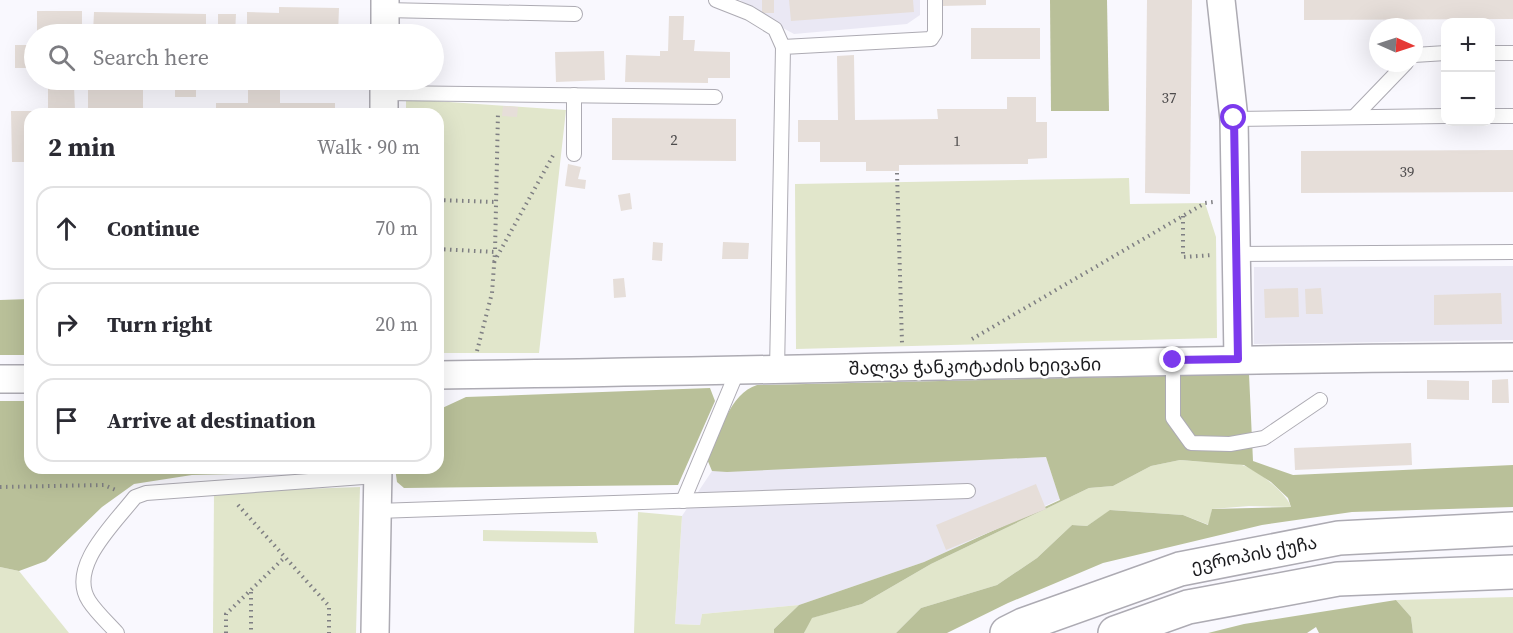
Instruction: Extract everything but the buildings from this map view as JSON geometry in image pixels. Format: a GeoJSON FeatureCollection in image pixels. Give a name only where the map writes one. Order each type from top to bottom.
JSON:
{"type":"FeatureCollection","features":[{"type":"Feature","properties":{"kind":"main road","name":"ევროპის ქუჩა"},"geometry":{"type":"LineString","coordinates":[[1007,633],[1023,625],[1180,569],[1340,538],[1513,530]]}},
{"type":"Feature","properties":{"kind":"main road"},"geometry":{"type":"LineString","coordinates":[[1115,633],[1188,607],[1338,579],[1513,572]]}},
{"type":"Feature","properties":{"kind":"street"},"geometry":{"type":"LineString","coordinates":[[1221,0],[1234,118],[1238,359]]}},
{"type":"Feature","properties":{"kind":"street","name":"შალვა ჭანკოტაძის ხეივანი"},"geometry":{"type":"LineString","coordinates":[[444,374],[477,367],[737,372],[1173,360],[1513,357]]}},
{"type":"Feature","properties":{"kind":"street"},"geometry":{"type":"LineString","coordinates":[[444,388],[477,367]]}},
{"type":"Feature","properties":{"kind":"street"},"geometry":{"type":"LineString","coordinates":[[0,379],[24,379]]}},
{"type":"Feature","properties":{"kind":"street"},"geometry":{"type":"LineString","coordinates":[[375,633],[379,474]]}},
{"type":"Feature","properties":{"kind":"lane"},"geometry":{"type":"LineString","coordinates":[[716,0],[749,13],[775,29],[783,47],[777,371]]}},
{"type":"Feature","properties":{"kind":"lane"},"geometry":{"type":"LineString","coordinates":[[783,47],[931,39],[935,33],[935,0]]}},
{"type":"Feature","properties":{"kind":"lane"},"geometry":{"type":"LineString","coordinates":[[385,15],[575,14]]}},
{"type":"Feature","properties":{"kind":"lane"},"geometry":{"type":"LineString","coordinates":[[1423,54],[1441,53]]}},
{"type":"Feature","properties":{"kind":"lane"},"geometry":{"type":"LineString","coordinates":[[1495,53],[1513,53]]}},
{"type":"Feature","properties":{"kind":"lane"},"geometry":{"type":"LineString","coordinates":[[1354,117],[1397,72]]}},
{"type":"Feature","properties":{"kind":"lane"},"geometry":{"type":"LineString","coordinates":[[384,95],[715,97]]}},
{"type":"Feature","properties":{"kind":"lane"},"geometry":{"type":"LineString","coordinates":[[574,95],[574,154]]}},
{"type":"Feature","properties":{"kind":"lane"},"geometry":{"type":"LineString","coordinates":[[1234,118],[1441,116]]}},
{"type":"Feature","properties":{"kind":"lane"},"geometry":{"type":"LineString","coordinates":[[1495,116],[1513,116]]}},
{"type":"Feature","properties":{"kind":"lane"},"geometry":{"type":"LineString","coordinates":[[1236,254],[1513,252]]}},
{"type":"Feature","properties":{"kind":"lane"},"geometry":{"type":"LineString","coordinates":[[1173,360],[1173,418],[1191,443],[1230,444],[1264,438],[1320,400]]}},
{"type":"Feature","properties":{"kind":"lane"},"geometry":{"type":"LineString","coordinates":[[683,501],[737,372]]}},
{"type":"Feature","properties":{"kind":"lane"},"geometry":{"type":"LineString","coordinates":[[117,633],[88,600],[82,583],[87,561],[135,497],[146,492],[349,474]]}},
{"type":"Feature","properties":{"kind":"lane"},"geometry":{"type":"LineString","coordinates":[[377,511],[968,491]]}},
{"type":"Feature","properties":{"kind":"path"},"geometry":{"type":"LineString","coordinates":[[477,367],[492,293],[498,94]]}},
{"type":"Feature","properties":{"kind":"path"},"geometry":{"type":"LineString","coordinates":[[494,262],[549,159],[574,128]]}},
{"type":"Feature","properties":{"kind":"path"},"geometry":{"type":"LineString","coordinates":[[897,173],[902,352]]}},
{"type":"Feature","properties":{"kind":"path"},"geometry":{"type":"LineString","coordinates":[[444,200],[496,202]]}},
{"type":"Feature","properties":{"kind":"path"},"geometry":{"type":"LineString","coordinates":[[971,339],[1205,202],[1234,200]]}},
{"type":"Feature","properties":{"kind":"path"},"geometry":{"type":"LineString","coordinates":[[1183,216],[1183,257],[1236,254]]}},
{"type":"Feature","properties":{"kind":"path"},"geometry":{"type":"LineString","coordinates":[[444,249],[495,252]]}},
{"type":"Feature","properties":{"kind":"path"},"geometry":{"type":"LineString","coordinates":[[0,487],[104,485],[135,497]]}},
{"type":"Feature","properties":{"kind":"path"},"geometry":{"type":"LineString","coordinates":[[221,487],[329,606],[329,633]]}},
{"type":"Feature","properties":{"kind":"path"},"geometry":{"type":"LineString","coordinates":[[226,633],[226,614],[285,557]]}},
{"type":"Feature","properties":{"kind":"path"},"geometry":{"type":"LineString","coordinates":[[251,590],[251,633]]}},
{"type":"Feature","properties":{"kind":"shaded area"},"geometry":{"type":"Polygon","coordinates":[[[740,0],[920,0],[920,15],[907,24],[794,34],[761,16],[740,0]]]}},
{"type":"Feature","properties":{"kind":"shaded area"},"geometry":{"type":"Polygon","coordinates":[[[1513,266],[1513,340],[1254,344],[1254,267],[1513,266]]]}},
{"type":"Feature","properties":{"kind":"shaded area"},"geometry":{"type":"Polygon","coordinates":[[[1046,457],[1060,499],[924,562],[799,605],[702,614],[700,625],[675,624],[682,516],[712,471],[1046,457]]]}},
{"type":"Feature","properties":{"kind":"green space"},"geometry":{"type":"Polygon","coordinates":[[[1050,0],[1107,0],[1109,111],[1051,111],[1050,0]]]}},
{"type":"Feature","properties":{"kind":"green space"},"geometry":{"type":"Polygon","coordinates":[[[406,99],[566,110],[539,353],[444,353],[444,108],[406,108],[406,99]]]}},
{"type":"Feature","properties":{"kind":"green space"},"geometry":{"type":"Polygon","coordinates":[[[1129,178],[1130,204],[1205,203],[1216,237],[1217,338],[796,349],[795,184],[1129,178]]]}},
{"type":"Feature","properties":{"kind":"green space"},"geometry":{"type":"Polygon","coordinates":[[[24,299],[24,355],[0,355],[0,300],[24,299]]]}},
{"type":"Feature","properties":{"kind":"green space"},"geometry":{"type":"Polygon","coordinates":[[[1249,374],[1253,461],[1293,475],[1513,465],[1513,507],[1352,512],[1262,525],[1103,563],[1008,603],[947,633],[896,633],[921,608],[997,585],[1037,558],[1072,525],[1087,526],[1110,510],[1183,515],[1208,525],[1212,509],[1291,507],[1288,498],[1271,482],[1244,465],[1180,460],[1151,466],[1113,486],[1089,488],[931,564],[862,604],[812,618],[804,633],[774,633],[774,629],[799,605],[924,562],[1060,500],[1046,457],[727,472],[712,471],[707,459],[732,406],[748,389],[757,385],[1249,374]]]}},
{"type":"Feature","properties":{"kind":"green space"},"geometry":{"type":"Polygon","coordinates":[[[710,388],[715,401],[678,485],[404,488],[397,482],[396,474],[444,474],[444,407],[466,397],[710,388]]]}},
{"type":"Feature","properties":{"kind":"green space"},"geometry":{"type":"Polygon","coordinates":[[[0,401],[24,401],[24,474],[235,474],[192,475],[134,484],[102,507],[46,561],[19,571],[0,567],[0,401]]]}},
{"type":"Feature","properties":{"kind":"green space"},"geometry":{"type":"Polygon","coordinates":[[[1180,460],[1227,463],[1248,467],[1263,476],[1284,495],[1291,507],[1249,506],[1212,509],[1209,525],[1183,515],[1111,510],[1087,526],[1072,525],[1037,558],[997,585],[921,608],[896,633],[804,633],[811,618],[862,604],[931,564],[1089,488],[1113,486],[1151,466],[1180,460]]]}},
{"type":"Feature","properties":{"kind":"green space"},"geometry":{"type":"Polygon","coordinates":[[[360,487],[356,633],[213,633],[214,492],[360,487]]]}},
{"type":"Feature","properties":{"kind":"green space"},"geometry":{"type":"Polygon","coordinates":[[[638,512],[682,516],[675,624],[700,625],[702,614],[799,605],[774,629],[774,633],[634,633],[638,512]]]}},
{"type":"Feature","properties":{"kind":"green space"},"geometry":{"type":"Polygon","coordinates":[[[483,530],[596,532],[598,543],[483,541],[483,530]]]}},
{"type":"Feature","properties":{"kind":"green space"},"geometry":{"type":"Polygon","coordinates":[[[0,567],[19,571],[69,633],[0,633],[0,567]]]}},
{"type":"Feature","properties":{"kind":"green space"},"geometry":{"type":"Polygon","coordinates":[[[1513,597],[1513,633],[1413,633],[1411,617],[1396,600],[1513,597]]]}},
{"type":"Feature","properties":{"kind":"green space"},"geometry":{"type":"Polygon","coordinates":[[[1396,600],[1411,617],[1413,633],[1319,633],[1316,627],[1307,633],[1208,633],[1244,624],[1396,600]]]}},
{"type":"Feature","properties":{"kind":"route"},"geometry":{"type":"LineString","coordinates":[[1173,360],[1238,359],[1234,118]]}}]}
